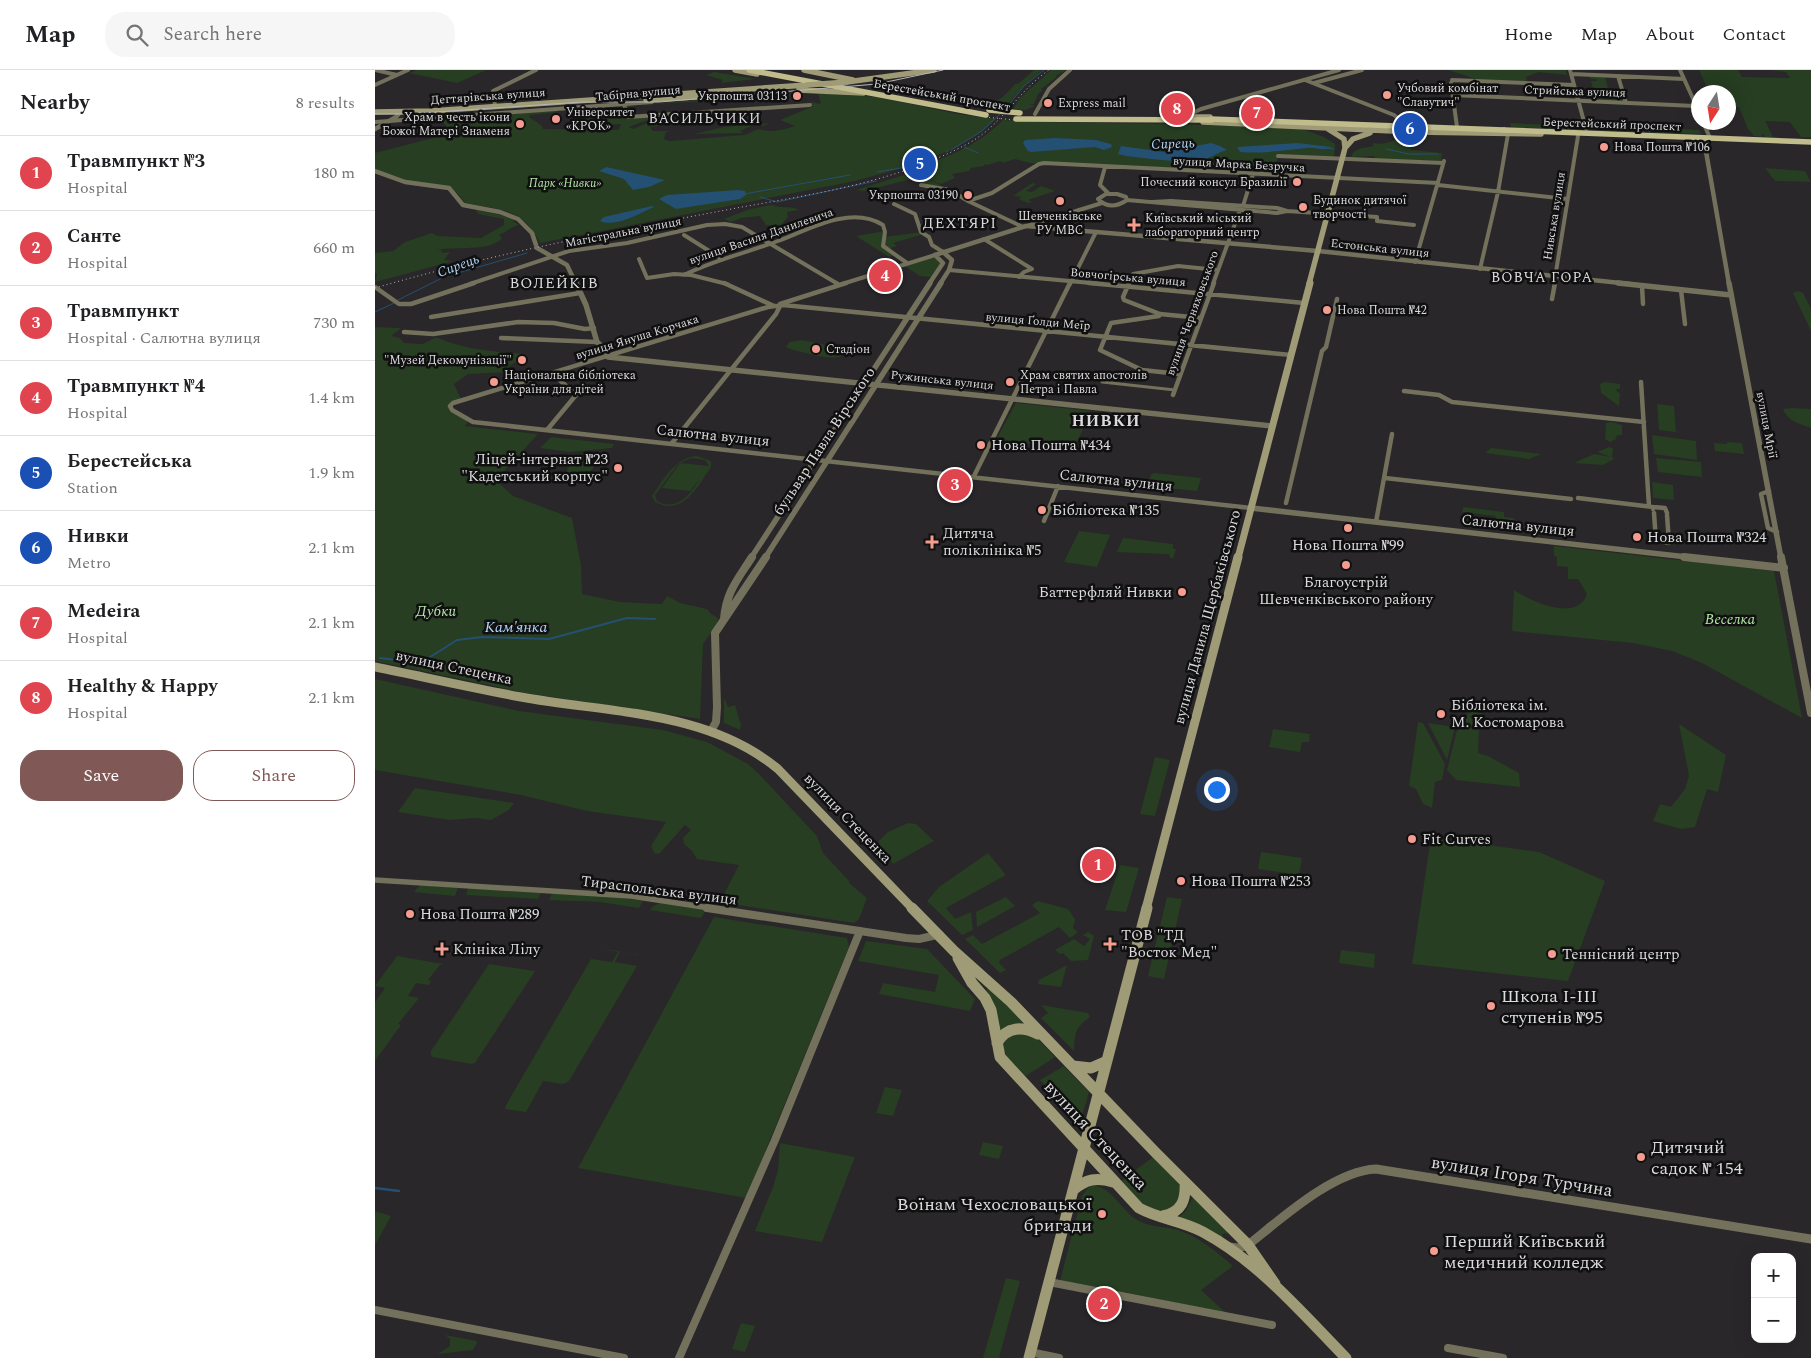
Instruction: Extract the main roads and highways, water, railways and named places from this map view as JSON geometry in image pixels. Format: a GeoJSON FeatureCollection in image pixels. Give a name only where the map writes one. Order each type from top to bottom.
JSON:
{"type":"FeatureCollection","features":[{"type":"Feature","properties":{"kind":"main road"},"geometry":{"type":"LineString","coordinates":[[735,70],[783,80],[781,83],[770,86]]}},
{"type":"Feature","properties":{"kind":"main road","name":"Берестейський проспект"},"geometry":{"type":"LineString","coordinates":[[749,70],[888,95],[986,116],[1016,119],[1184,117],[1505,132],[1532,131]]}},
{"type":"Feature","properties":{"kind":"main road","name":"Берестейський проспект"},"geometry":{"type":"LineString","coordinates":[[767,70],[989,110],[1020,113],[1309,120],[1381,123],[1400,127],[1577,136],[1707,139]]}},
{"type":"Feature","properties":{"kind":"main road"},"geometry":{"type":"LineString","coordinates":[[804,70],[844,77],[855,81]]}},
{"type":"Feature","properties":{"kind":"main road"},"geometry":{"type":"LineString","coordinates":[[752,93],[934,70]]}},
{"type":"Feature","properties":{"kind":"main road","name":"Дегтярівська вулиця"},"geometry":{"type":"LineString","coordinates":[[375,112],[401,112],[804,85]]}},
{"type":"Feature","properties":{"kind":"main road","name":"Табірна вулиця"},"geometry":{"type":"LineString","coordinates":[[672,99],[800,90],[888,95]]}},
{"type":"Feature","properties":{"kind":"main road"},"geometry":{"type":"LineString","coordinates":[[688,92],[681,96],[689,98]]}},
{"type":"Feature","properties":{"kind":"main road","name":"Дегтярівська вулиця"},"geometry":{"type":"LineString","coordinates":[[603,98],[672,99]]}},
{"type":"Feature","properties":{"kind":"main road","name":"Берестейський проспект"},"geometry":{"type":"LineString","coordinates":[[1165,118],[1302,126],[1352,131],[1400,127],[1457,127],[1811,143]]}},
{"type":"Feature","properties":{"kind":"main road"},"geometry":{"type":"LineString","coordinates":[[1302,126],[1316,124],[1309,120]]}},
{"type":"Feature","properties":{"kind":"main road"},"geometry":{"type":"LineString","coordinates":[[1337,122],[1325,126],[1344,139],[1345,148]]}},
{"type":"Feature","properties":{"kind":"main road"},"geometry":{"type":"LineString","coordinates":[[1381,123],[1388,128]]}},
{"type":"Feature","properties":{"kind":"main road"},"geometry":{"type":"LineString","coordinates":[[1345,148],[1353,139],[1376,130]]}},
{"type":"Feature","properties":{"kind":"main road","name":"вулиця Данила Щербаківського"},"geometry":{"type":"LineString","coordinates":[[1030,1355],[1345,148]]}},
{"type":"Feature","properties":{"kind":"main road","name":"вулиця Стеценка"},"geometry":{"type":"LineString","coordinates":[[375,667],[521,697],[678,722],[707,730],[747,747],[778,769],[937,935],[1011,1002],[1247,1245],[1275,1284],[1340,1355]]}},
{"type":"Feature","properties":{"kind":"main road","name":"вулиця Стеценка"},"geometry":{"type":"LineString","coordinates":[[375,672],[539,706],[707,730]]}},
{"type":"Feature","properties":{"kind":"main road","name":"вулиця Стеценка"},"geometry":{"type":"LineString","coordinates":[[954,952],[991,1010],[1000,1057],[1139,1208],[1193,1227],[1226,1246],[1275,1284]]}},
{"type":"Feature","properties":{"kind":"main road"},"geometry":{"type":"LineString","coordinates":[[972,983],[981,983],[984,977]]}},
{"type":"Feature","properties":{"kind":"main road"},"geometry":{"type":"LineString","coordinates":[[997,1045],[1004,1032],[1012,1028],[1021,1027],[1043,1036]]}},
{"type":"Feature","properties":{"kind":"main road"},"geometry":{"type":"LineString","coordinates":[[1072,1065],[1083,1069],[1091,1069],[1107,1061]]}},
{"type":"Feature","properties":{"kind":"main road"},"geometry":{"type":"LineString","coordinates":[[1073,1190],[1085,1180],[1093,1178],[1114,1182]]}},
{"type":"Feature","properties":{"kind":"main road"},"geometry":{"type":"LineString","coordinates":[[1159,1216],[1176,1212],[1182,1207],[1185,1201],[1185,1182]]}},
{"type":"Feature","properties":{"kind":"water"},"geometry":{"type":"Polygon","coordinates":[[[1055,138],[1096,140],[1111,144],[1112,147],[1104,150],[1095,147],[1031,152],[1028,151],[1023,143],[1025,140],[1055,138]]]}},
{"type":"Feature","properties":{"kind":"water"},"geometry":{"type":"Polygon","coordinates":[[[1211,143],[1227,150],[1198,161],[1155,159],[1118,154],[1121,146],[1164,152],[1211,143]]]}},
{"type":"Feature","properties":{"kind":"water"},"geometry":{"type":"Polygon","coordinates":[[[1298,143],[1331,147],[1274,152],[1240,152],[1237,147],[1298,143]]]}},
{"type":"Feature","properties":{"kind":"water"},"geometry":{"type":"Polygon","coordinates":[[[606,167],[665,180],[649,187],[633,190],[624,179],[599,171],[606,167]]]}},
{"type":"Feature","properties":{"kind":"water"},"geometry":{"type":"Polygon","coordinates":[[[745,191],[746,195],[740,199],[676,209],[659,199],[667,195],[745,191]]]}},
{"type":"Feature","properties":{"kind":"water"},"geometry":{"type":"Polygon","coordinates":[[[654,207],[620,221],[606,223],[600,221],[604,217],[654,207]]]}},
{"type":"Feature","properties":{"kind":"waterway"},"geometry":{"type":"LineString","coordinates":[[1005,109],[1024,86],[1044,70]]}},
{"type":"Feature","properties":{"kind":"waterway"},"geometry":{"type":"LineString","coordinates":[[951,150],[982,131],[1002,112]]}},
{"type":"Feature","properties":{"kind":"waterway"},"geometry":{"type":"LineString","coordinates":[[964,147],[978,153]]}},
{"type":"Feature","properties":{"kind":"waterway","name":"Сирець"},"geometry":{"type":"LineString","coordinates":[[1326,148],[1334,149]]}},
{"type":"Feature","properties":{"kind":"waterway","name":"Сирець"},"geometry":{"type":"LineString","coordinates":[[1386,149],[1409,154],[1438,154]]}},
{"type":"Feature","properties":{"kind":"waterway"},"geometry":{"type":"LineString","coordinates":[[877,172],[901,168],[935,156]]}},
{"type":"Feature","properties":{"kind":"waterway"},"geometry":{"type":"LineString","coordinates":[[744,194],[850,175]]}},
{"type":"Feature","properties":{"kind":"waterway","name":"Сирець"},"geometry":{"type":"LineString","coordinates":[[760,197],[777,202],[876,181]]}},
{"type":"Feature","properties":{"kind":"waterway","name":"Сирець"},"geometry":{"type":"LineString","coordinates":[[398,300],[444,277],[527,253]]}},
{"type":"Feature","properties":{"kind":"waterway","name":"Сирець"},"geometry":{"type":"LineString","coordinates":[[375,312],[394,303]]}},
{"type":"Feature","properties":{"kind":"waterway","name":"Кам'янка"},"geometry":{"type":"LineString","coordinates":[[380,658],[406,661],[427,659],[457,640],[482,637],[549,639],[627,618],[655,619]]}},
{"type":"Feature","properties":{"kind":"waterway"},"geometry":{"type":"LineString","coordinates":[[375,1188],[399,1191]]}},
{"type":"Feature","properties":{"kind":"tram line"},"geometry":{"type":"LineString","coordinates":[[375,114],[407,114],[582,102],[659,102],[877,84],[943,70]]}},
{"type":"Feature","properties":{"kind":"railway"},"geometry":{"type":"LineString","coordinates":[[1000,119],[1038,78],[1049,70]]}},
{"type":"Feature","properties":{"kind":"railway"},"geometry":{"type":"LineString","coordinates":[[985,117],[1000,119]]}},
{"type":"Feature","properties":{"kind":"railway"},"geometry":{"type":"LineString","coordinates":[[375,288],[416,276],[542,246],[809,195],[875,180],[939,158],[981,136],[1000,119]]}},
{"type":"Feature","properties":{"kind":"railway"},"geometry":{"type":"LineString","coordinates":[[1000,119],[1015,120]]}},
{"type":"Feature","properties":{"kind":"place","name":"Учбовий комбінат \"Славутич\""},"geometry":{"type":"Point","coordinates":[1387,95]}},
{"type":"Feature","properties":{"kind":"place","name":"Укрпошта 03113"},"geometry":{"type":"Point","coordinates":[797,96]}},
{"type":"Feature","properties":{"kind":"place","name":"Express mail"},"geometry":{"type":"Point","coordinates":[1048,103]}},
{"type":"Feature","properties":{"kind":"place","name":"Healthy & Happy"},"geometry":{"type":"Point","coordinates":[1177,109]}},
{"type":"Feature","properties":{"kind":"place","name":"Medeira"},"geometry":{"type":"Point","coordinates":[1257,113]}},
{"type":"Feature","properties":{"kind":"place","name":"Університет «КРОК»"},"geometry":{"type":"Point","coordinates":[556,119]}},
{"type":"Feature","properties":{"kind":"place","name":"Храм в честь ікони Божої Матері Знаменя"},"geometry":{"type":"Point","coordinates":[520,124]}},
{"type":"Feature","properties":{"kind":"place","name":"Нивки"},"geometry":{"type":"Point","coordinates":[1410,129]}},
{"type":"Feature","properties":{"kind":"place","name":"Нова Пошта №106"},"geometry":{"type":"Point","coordinates":[1604,147]}},
{"type":"Feature","properties":{"kind":"place","name":"Берестейська"},"geometry":{"type":"Point","coordinates":[920,164]}},
{"type":"Feature","properties":{"kind":"place","name":"Почесний консул Бразилії"},"geometry":{"type":"Point","coordinates":[1297,182]}},
{"type":"Feature","properties":{"kind":"place","name":"Укрпошта 03190"},"geometry":{"type":"Point","coordinates":[968,195]}},
{"type":"Feature","properties":{"kind":"place","name":"Шевченківське РУ МВС"},"geometry":{"type":"Point","coordinates":[1060,201]}},
{"type":"Feature","properties":{"kind":"place","name":"Будинок дитячої творчості"},"geometry":{"type":"Point","coordinates":[1303,207]}},
{"type":"Feature","properties":{"kind":"place","name":"Київський міський лабораторний центр"},"geometry":{"type":"Point","coordinates":[1134,225]}},
{"type":"Feature","properties":{"kind":"place","name":"Травмпункт №4"},"geometry":{"type":"Point","coordinates":[885,276]}},
{"type":"Feature","properties":{"kind":"place","name":"Нова Пошта №42"},"geometry":{"type":"Point","coordinates":[1327,310]}},
{"type":"Feature","properties":{"kind":"place","name":"Стадіон"},"geometry":{"type":"Point","coordinates":[816,349]}},
{"type":"Feature","properties":{"kind":"place","name":"\"Музей Декомунізації\""},"geometry":{"type":"Point","coordinates":[522,360]}},
{"type":"Feature","properties":{"kind":"place","name":"Національна бібліотека України для дітей"},"geometry":{"type":"Point","coordinates":[494,382]}},
{"type":"Feature","properties":{"kind":"place","name":"Храм святих апостолів Петра і Павла"},"geometry":{"type":"Point","coordinates":[1010,382]}},
{"type":"Feature","properties":{"kind":"place","name":"Нова Пошта №434"},"geometry":{"type":"Point","coordinates":[981,445]}},
{"type":"Feature","properties":{"kind":"place","name":"Ліцей-інтернат №23 \"Кадетський корпус\""},"geometry":{"type":"Point","coordinates":[618,468]}},
{"type":"Feature","properties":{"kind":"place","name":"Травмпункт"},"geometry":{"type":"Point","coordinates":[955,485]}},
{"type":"Feature","properties":{"kind":"place","name":"Бібліотека №135"},"geometry":{"type":"Point","coordinates":[1042,510]}},
{"type":"Feature","properties":{"kind":"place","name":"Нова Пошта №99"},"geometry":{"type":"Point","coordinates":[1348,528]}},
{"type":"Feature","properties":{"kind":"place","name":"Нова Пошта №324"},"geometry":{"type":"Point","coordinates":[1637,537]}},
{"type":"Feature","properties":{"kind":"place","name":"Дитяча поліклініка №5"},"geometry":{"type":"Point","coordinates":[932,542]}},
{"type":"Feature","properties":{"kind":"place","name":"Благоустрій Шевченківського району"},"geometry":{"type":"Point","coordinates":[1346,565]}},
{"type":"Feature","properties":{"kind":"place","name":"Баттерфляй Нивки"},"geometry":{"type":"Point","coordinates":[1182,592]}},
{"type":"Feature","properties":{"kind":"place","name":"Бібліотека ім. М. Костомарова"},"geometry":{"type":"Point","coordinates":[1441,714]}},
{"type":"Feature","properties":{"kind":"place","name":"Fit Curves"},"geometry":{"type":"Point","coordinates":[1412,839]}},
{"type":"Feature","properties":{"kind":"place","name":"Травмпункт №3"},"geometry":{"type":"Point","coordinates":[1098,865]}},
{"type":"Feature","properties":{"kind":"place","name":"Нова Пошта №253"},"geometry":{"type":"Point","coordinates":[1181,881]}},
{"type":"Feature","properties":{"kind":"place","name":"Нова Пошта №289"},"geometry":{"type":"Point","coordinates":[410,914]}},
{"type":"Feature","properties":{"kind":"place","name":"ТОВ \"ТД \"Восток Мед\""},"geometry":{"type":"Point","coordinates":[1110,944]}},
{"type":"Feature","properties":{"kind":"place","name":"Клініка Лілу"},"geometry":{"type":"Point","coordinates":[442,949]}},
{"type":"Feature","properties":{"kind":"place","name":"Теннісний центр"},"geometry":{"type":"Point","coordinates":[1552,954]}},
{"type":"Feature","properties":{"kind":"place","name":"Школа І-ІІІ ступенів №95"},"geometry":{"type":"Point","coordinates":[1491,1006]}},
{"type":"Feature","properties":{"kind":"place","name":"Дитячий садок № 154"},"geometry":{"type":"Point","coordinates":[1641,1157]}},
{"type":"Feature","properties":{"kind":"place","name":"Воїнам Чехословацької бригади"},"geometry":{"type":"Point","coordinates":[1102,1214]}},
{"type":"Feature","properties":{"kind":"place","name":"Перший Київський медичний колледж"},"geometry":{"type":"Point","coordinates":[1434,1251]}},
{"type":"Feature","properties":{"kind":"place","name":"Санте"},"geometry":{"type":"Point","coordinates":[1104,1304]}},
{"type":"Feature","properties":{"kind":"district","name":"ВАСИЛЬЧИКИ"},"geometry":{"type":"Point","coordinates":[705,118]}},
{"type":"Feature","properties":{"kind":"district","name":"ДЕХТЯРІ"},"geometry":{"type":"Point","coordinates":[960,223]}},
{"type":"Feature","properties":{"kind":"district","name":"ВОВЧА ГОРА"},"geometry":{"type":"Point","coordinates":[1542,277]}},
{"type":"Feature","properties":{"kind":"district","name":"ВОЛЕЙКІВ"},"geometry":{"type":"Point","coordinates":[554,283]}},
{"type":"Feature","properties":{"kind":"district","name":"НИВКИ"},"geometry":{"type":"Point","coordinates":[1106,420]}},
{"type":"Feature","properties":{"kind":"park label","name":"Парк «Нивки»"},"geometry":{"type":"Point","coordinates":[565,183]}},
{"type":"Feature","properties":{"kind":"park label","name":"Дубки"},"geometry":{"type":"Point","coordinates":[436,611]}},
{"type":"Feature","properties":{"kind":"park label","name":"Веселка"},"geometry":{"type":"Point","coordinates":[1730,619]}}]}
